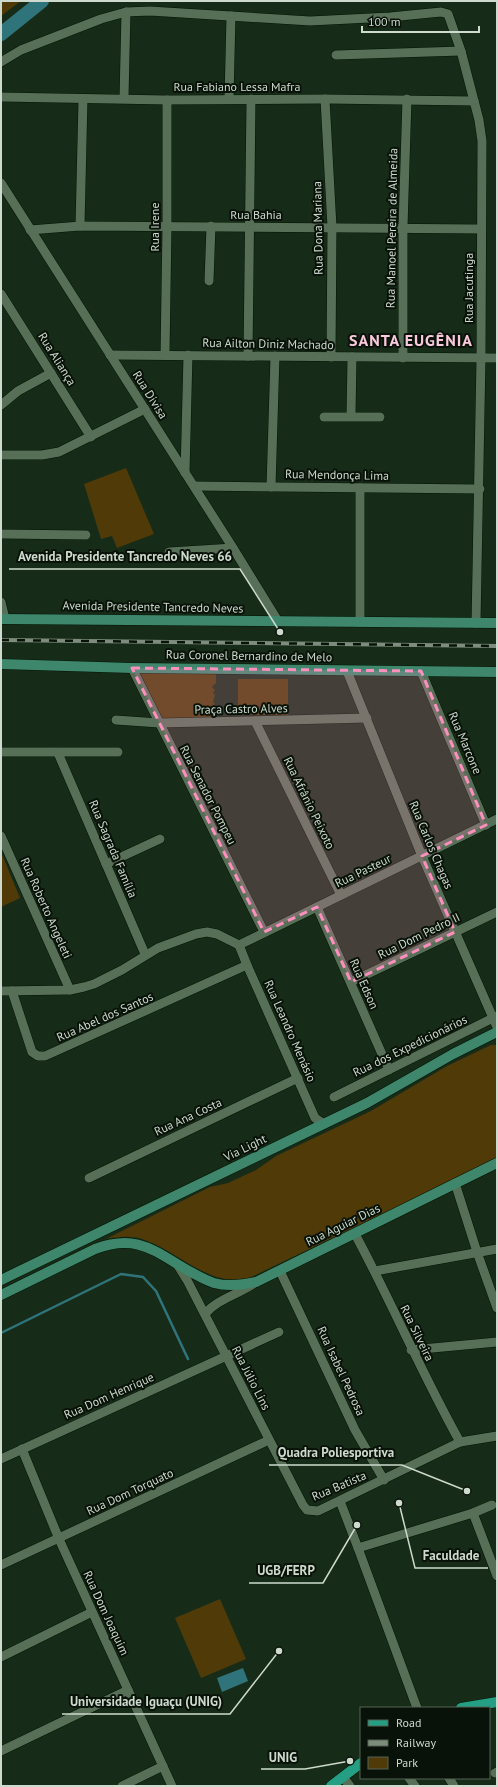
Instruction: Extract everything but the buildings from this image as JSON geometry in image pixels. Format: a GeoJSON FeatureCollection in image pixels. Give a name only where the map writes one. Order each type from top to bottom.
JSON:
{"type":"FeatureCollection","features":[{"type":"Feature","properties":{"kind":"main road"},"geometry":{"type":"LineString","coordinates":[[467,1707],[497,1702]]}},
{"type":"Feature","properties":{"kind":"main road"},"geometry":{"type":"LineString","coordinates":[[331,1786],[360,1764]]}},
{"type":"Feature","properties":{"kind":"street"},"geometry":{"type":"LineString","coordinates":[[1,62],[21,50],[46,39],[101,19],[126,12],[150,11],[231,16],[229,99]]}},
{"type":"Feature","properties":{"kind":"street"},"geometry":{"type":"LineString","coordinates":[[124,98],[126,12]]}},
{"type":"Feature","properties":{"kind":"street","name":"Rua Jacutinga"},"geometry":{"type":"LineString","coordinates":[[231,16],[318,21],[390,17],[440,12],[448,14],[450,17],[461,51],[479,120],[482,141],[480,489],[476,623]]}},
{"type":"Feature","properties":{"kind":"street"},"geometry":{"type":"LineString","coordinates":[[336,55],[461,51]]}},
{"type":"Feature","properties":{"kind":"street","name":"Rua Fabiano Lessa Mafra"},"geometry":{"type":"LineString","coordinates":[[1,97],[83,99],[124,98],[166,100],[407,99],[474,101]]}},
{"type":"Feature","properties":{"kind":"street"},"geometry":{"type":"LineString","coordinates":[[80,226],[83,99]]}},
{"type":"Feature","properties":{"kind":"street"},"geometry":{"type":"LineString","coordinates":[[248,356],[251,226],[251,99]]}},
{"type":"Feature","properties":{"kind":"street","name":"Rua Dona Mariana"},"geometry":{"type":"LineString","coordinates":[[325,99],[332,227],[331,357]]}},
{"type":"Feature","properties":{"kind":"street","name":"Rua Manoel Pereira de Almeida"},"geometry":{"type":"LineString","coordinates":[[403,358],[403,227],[407,99]]}},
{"type":"Feature","properties":{"kind":"street","name":"Rua Irene"},"geometry":{"type":"LineString","coordinates":[[165,355],[167,226],[166,100]]}},
{"type":"Feature","properties":{"kind":"street","name":"Rua Divisa"},"geometry":{"type":"LineString","coordinates":[[1,183],[234,548],[278,621]]}},
{"type":"Feature","properties":{"kind":"street","name":"Rua Bahia"},"geometry":{"type":"LineString","coordinates":[[30,230],[80,226],[403,227],[481,229]]}},
{"type":"Feature","properties":{"kind":"street"},"geometry":{"type":"LineString","coordinates":[[209,281],[211,226]]}},
{"type":"Feature","properties":{"kind":"street","name":"Rua Aliança"},"geometry":{"type":"LineString","coordinates":[[1,294],[92,437]]}},
{"type":"Feature","properties":{"kind":"street","name":"Rua Ailton Diniz Machado"},"geometry":{"type":"LineString","coordinates":[[110,355],[497,358]]}},
{"type":"Feature","properties":{"kind":"street"},"geometry":{"type":"LineString","coordinates":[[185,473],[188,356]]}},
{"type":"Feature","properties":{"kind":"street"},"geometry":{"type":"LineString","coordinates":[[271,487],[275,356]]}},
{"type":"Feature","properties":{"kind":"street"},"geometry":{"type":"LineString","coordinates":[[351,416],[352,357]]}},
{"type":"Feature","properties":{"kind":"street"},"geometry":{"type":"LineString","coordinates":[[1,405],[18,391],[52,373]]}},
{"type":"Feature","properties":{"kind":"street"},"geometry":{"type":"LineString","coordinates":[[1,455],[42,455],[59,452],[145,410]]}},
{"type":"Feature","properties":{"kind":"street"},"geometry":{"type":"LineString","coordinates":[[324,417],[380,417]]}},
{"type":"Feature","properties":{"kind":"street","name":"Rua Mendonça Lima"},"geometry":{"type":"LineString","coordinates":[[194,486],[480,489]]}},
{"type":"Feature","properties":{"kind":"street"},"geometry":{"type":"LineString","coordinates":[[360,488],[360,622]]}},
{"type":"Feature","properties":{"kind":"street"},"geometry":{"type":"LineString","coordinates":[[1,534],[86,536]]}},
{"type":"Feature","properties":{"kind":"street"},"geometry":{"type":"LineString","coordinates":[[169,552],[234,548]]}},
{"type":"Feature","properties":{"kind":"street"},"geometry":{"type":"LineString","coordinates":[[1,602],[3,619]]}},
{"type":"Feature","properties":{"kind":"street","name":"Avenida Presidente Tancredo Neves"},"geometry":{"type":"LineString","coordinates":[[3,619],[497,623]]}},
{"type":"Feature","properties":{"kind":"street","name":"Rua Coronel Bernardino de Melo"},"geometry":{"type":"LineString","coordinates":[[1,664],[132,668],[497,672]]}},
{"type":"Feature","properties":{"kind":"street","name":"Rua Senador Pompeu"},"geometry":{"type":"LineString","coordinates":[[132,668],[264,932]]}},
{"type":"Feature","properties":{"kind":"street","name":"Rua Carlos Chagas"},"geometry":{"type":"LineString","coordinates":[[347,671],[422,856],[455,932],[495,1017],[497,1027]]}},
{"type":"Feature","properties":{"kind":"street","name":"Rua Marcone"},"geometry":{"type":"LineString","coordinates":[[421,671],[486,825]]}},
{"type":"Feature","properties":{"kind":"street","name":"Praça Castro Alves"},"geometry":{"type":"LineString","coordinates":[[116,720],[159,723],[366,718]]}},
{"type":"Feature","properties":{"kind":"street","name":"Rua Afrânio Peixoto"},"geometry":{"type":"LineString","coordinates":[[255,721],[341,895]]}},
{"type":"Feature","properties":{"kind":"street"},"geometry":{"type":"LineString","coordinates":[[1,752],[118,752]]}},
{"type":"Feature","properties":{"kind":"street","name":"Rua Sagrada Família"},"geometry":{"type":"LineString","coordinates":[[58,752],[145,954]]}},
{"type":"Feature","properties":{"kind":"street","name":"Rua Pasteur"},"geometry":{"type":"LineString","coordinates":[[239,944],[497,819]]}},
{"type":"Feature","properties":{"kind":"street","name":"Rua Roberto Angeleti"},"geometry":{"type":"LineString","coordinates":[[1,836],[70,990]]}},
{"type":"Feature","properties":{"kind":"street"},"geometry":{"type":"LineString","coordinates":[[106,864],[160,839]]}},
{"type":"Feature","properties":{"kind":"street","name":"Rua Edson"},"geometry":{"type":"LineString","coordinates":[[317,907],[389,1070]]}},
{"type":"Feature","properties":{"kind":"street","name":"Rua Dom Pedro II"},"geometry":{"type":"LineString","coordinates":[[351,982],[497,912]]}},
{"type":"Feature","properties":{"kind":"street"},"geometry":{"type":"LineString","coordinates":[[1,991],[70,990],[84,987],[122,970],[145,954],[184,937],[207,932],[227,938],[239,944]]}},
{"type":"Feature","properties":{"kind":"street","name":"Rua Leandro Menásio"},"geometry":{"type":"LineString","coordinates":[[239,944],[315,1118],[324,1124]]}},
{"type":"Feature","properties":{"kind":"street","name":"Rua Abel dos Santos"},"geometry":{"type":"LineString","coordinates":[[12,991],[32,1052],[38,1056],[45,1056],[247,965]]}},
{"type":"Feature","properties":{"kind":"street","name":"Rua dos Expedicionários"},"geometry":{"type":"LineString","coordinates":[[334,1097],[495,1017]]}},
{"type":"Feature","properties":{"kind":"street","name":"Via Light"},"geometry":{"type":"LineString","coordinates":[[1,1280],[367,1103],[453,1054],[497,1032]]}},
{"type":"Feature","properties":{"kind":"street","name":"Rua Ana Costa"},"geometry":{"type":"LineString","coordinates":[[89,1178],[298,1078]]}},
{"type":"Feature","properties":{"kind":"street","name":"Rua Aguiar Dias"},"geometry":{"type":"LineString","coordinates":[[205,1314],[212,1306],[246,1289],[256,1282],[497,1163]]}},
{"type":"Feature","properties":{"kind":"street"},"geometry":{"type":"LineString","coordinates":[[455,1184],[497,1308]]}},
{"type":"Feature","properties":{"kind":"street","name":"Rua Silveira"},"geometry":{"type":"LineString","coordinates":[[355,1234],[375,1271],[411,1350],[460,1442]]}},
{"type":"Feature","properties":{"kind":"street"},"geometry":{"type":"LineString","coordinates":[[1,1295],[95,1249],[114,1242],[139,1244],[213,1283],[229,1286],[256,1282]]}},
{"type":"Feature","properties":{"kind":"street"},"geometry":{"type":"LineString","coordinates":[[375,1271],[497,1249]]}},
{"type":"Feature","properties":{"kind":"street","name":"Rua Júlio Lins"},"geometry":{"type":"LineString","coordinates":[[176,1263],[205,1314],[303,1505]]}},
{"type":"Feature","properties":{"kind":"street","name":"Rua Isabel Pedrosa"},"geometry":{"type":"LineString","coordinates":[[280,1271],[356,1430],[384,1480]]}},
{"type":"Feature","properties":{"kind":"street","name":"Rua Dom Henrique"},"geometry":{"type":"LineString","coordinates":[[1,1459],[279,1332]]}},
{"type":"Feature","properties":{"kind":"street"},"geometry":{"type":"LineString","coordinates":[[411,1350],[497,1342]]}},
{"type":"Feature","properties":{"kind":"street","name":"Rua Batista"},"geometry":{"type":"LineString","coordinates":[[303,1505],[307,1510],[318,1511],[460,1442],[497,1436]]}},
{"type":"Feature","properties":{"kind":"street","name":"Rua Dom Torquato"},"geometry":{"type":"LineString","coordinates":[[1,1565],[269,1440]]}},
{"type":"Feature","properties":{"kind":"street","name":"Rua Dom Joaquim"},"geometry":{"type":"LineString","coordinates":[[22,1449],[58,1539],[172,1786]]}},
{"type":"Feature","properties":{"kind":"street"},"geometry":{"type":"LineString","coordinates":[[340,1501],[417,1707]]}},
{"type":"Feature","properties":{"kind":"street"},"geometry":{"type":"LineString","coordinates":[[358,1548],[473,1513],[492,1505]]}},
{"type":"Feature","properties":{"kind":"street"},"geometry":{"type":"LineString","coordinates":[[473,1513],[497,1576]]}},
{"type":"Feature","properties":{"kind":"street"},"geometry":{"type":"LineString","coordinates":[[1,1657],[92,1612]]}},
{"type":"Feature","properties":{"kind":"street"},"geometry":{"type":"LineString","coordinates":[[1,1751],[128,1690]]}},
{"type":"Feature","properties":{"kind":"street"},"geometry":{"type":"LineString","coordinates":[[122,1786],[163,1766]]}},
{"type":"Feature","properties":{"kind":"street"},"geometry":{"type":"LineString","coordinates":[[343,1777],[350,1786]]}},
{"type":"Feature","properties":{"kind":"highlighted area"},"geometry":{"type":"Polygon","coordinates":[[[132,668],[421,671],[486,825],[422,856],[455,932],[351,982],[317,907],[264,932],[132,668]]]}},
{"type":"Feature","properties":{"kind":"green space"},"geometry":{"type":"Polygon","coordinates":[[[1,1],[21,1],[1,16],[1,1]]]}},
{"type":"Feature","properties":{"kind":"green space"},"geometry":{"type":"Polygon","coordinates":[[[126,468],[154,534],[117,548],[112,536],[101,539],[84,484],[126,468]]]}},
{"type":"Feature","properties":{"kind":"green space"},"geometry":{"type":"Polygon","coordinates":[[[141,672],[216,672],[216,683],[212,687],[215,690],[213,693],[215,695],[213,702],[215,704],[210,708],[215,708],[216,719],[162,719],[140,674],[141,672]]]}},
{"type":"Feature","properties":{"kind":"green space"},"geometry":{"type":"Polygon","coordinates":[[[238,679],[288,679],[288,715],[238,715],[238,679]]]}},
{"type":"Feature","properties":{"kind":"green space"},"geometry":{"type":"Polygon","coordinates":[[[1,852],[20,898],[1,907],[1,852]]]}},
{"type":"Feature","properties":{"kind":"green space"},"geometry":{"type":"Polygon","coordinates":[[[491,1045],[497,1045],[497,1159],[247,1279],[233,1280],[220,1278],[194,1267],[158,1246],[140,1238],[126,1237],[106,1239],[210,1187],[228,1183],[256,1170],[276,1156],[371,1111],[447,1066],[491,1045]]]}},
{"type":"Feature","properties":{"kind":"green space"},"geometry":{"type":"Polygon","coordinates":[[[220,1599],[246,1659],[201,1678],[175,1618],[220,1599]]]}},
{"type":"Feature","properties":{"kind":"water"},"geometry":{"type":"Polygon","coordinates":[[[243,1668],[248,1681],[222,1692],[217,1678],[243,1668]]]}},
{"type":"Feature","properties":{"kind":"waterway"},"geometry":{"type":"LineString","coordinates":[[1,34],[42,1]]}},
{"type":"Feature","properties":{"kind":"waterway"},"geometry":{"type":"LineString","coordinates":[[1,1333],[121,1274],[143,1277],[156,1291],[188,1359]]}},
{"type":"Feature","properties":{"kind":"railway"},"geometry":{"type":"LineString","coordinates":[[1,640],[497,646]]}},
{"type":"Feature","properties":{"kind":"place","name":"Avenida Presidente Tancredo Neves 66"},"geometry":{"type":"Point","coordinates":[280,632]}},
{"type":"Feature","properties":{"kind":"place","name":"Quadra Poliesportiva"},"geometry":{"type":"Point","coordinates":[467,1491]}},
{"type":"Feature","properties":{"kind":"place","name":"Faculdade"},"geometry":{"type":"Point","coordinates":[399,1503]}},
{"type":"Feature","properties":{"kind":"place","name":"UGB/FERP"},"geometry":{"type":"Point","coordinates":[357,1525]}},
{"type":"Feature","properties":{"kind":"place","name":"Universidade Iguaçu (UNIG)"},"geometry":{"type":"Point","coordinates":[279,1651]}},
{"type":"Feature","properties":{"kind":"place","name":"UNIG"},"geometry":{"type":"Point","coordinates":[350,1761]}},
{"type":"Feature","properties":{"kind":"district","name":"SANTA EUGÊNIA"},"geometry":{"type":"Point","coordinates":[411,340]}}]}
